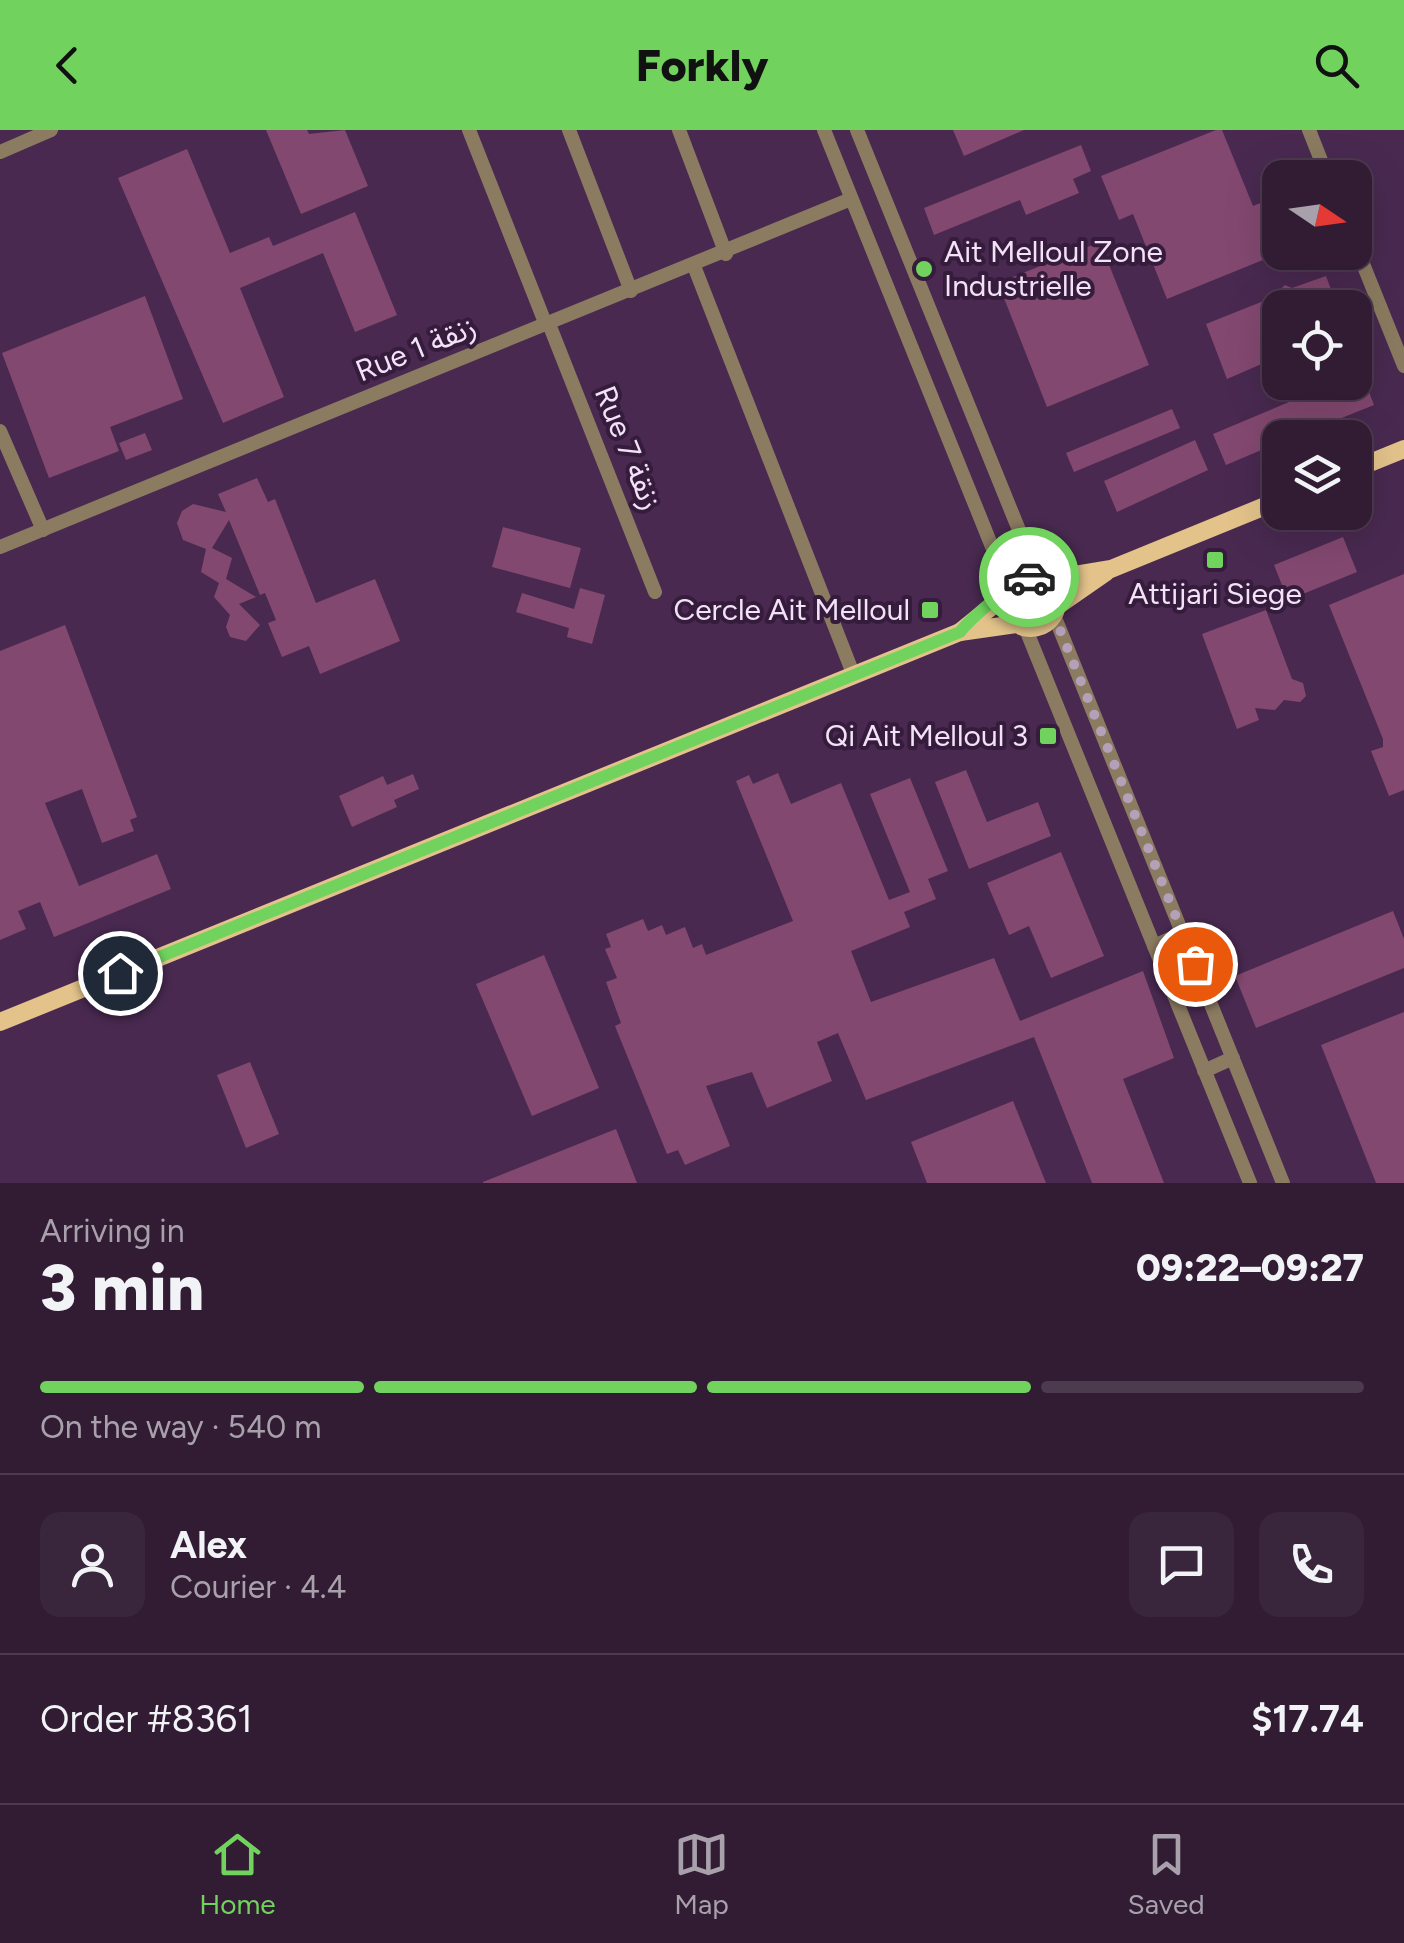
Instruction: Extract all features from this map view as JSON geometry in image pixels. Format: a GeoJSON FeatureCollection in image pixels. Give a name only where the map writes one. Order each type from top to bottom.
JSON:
{"type":"FeatureCollection","features":[{"type":"Feature","properties":{"kind":"main road"},"geometry":{"type":"LineString","coordinates":[[1372,462],[1404,449]]}},
{"type":"Feature","properties":{"kind":"main road"},"geometry":{"type":"LineString","coordinates":[[960,632],[1022,578],[1111,568],[1262,507]]}},
{"type":"Feature","properties":{"kind":"main road"},"geometry":{"type":"LineString","coordinates":[[0,1022],[960,632],[1042,626],[1055,610],[1111,568]]}},
{"type":"Feature","properties":{"kind":"main road"},"geometry":{"type":"LineString","coordinates":[[1041,578],[1054,591],[1055,610]]}},
{"type":"Feature","properties":{"kind":"main road"},"geometry":{"type":"LineString","coordinates":[[1008,592],[1007,610],[1021,626]]}},
{"type":"Feature","properties":{"kind":"street"},"geometry":{"type":"LineString","coordinates":[[0,152],[51,130]]}},
{"type":"Feature","properties":{"kind":"street","name":"Rue 7 زنقة"},"geometry":{"type":"LineString","coordinates":[[469,130],[656,592]]}},
{"type":"Feature","properties":{"kind":"street"},"geometry":{"type":"LineString","coordinates":[[569,130],[632,291]]}},
{"type":"Feature","properties":{"kind":"street"},"geometry":{"type":"LineString","coordinates":[[679,130],[726,254]]}},
{"type":"Feature","properties":{"kind":"street"},"geometry":{"type":"LineString","coordinates":[[824,130],[1008,592]]}},
{"type":"Feature","properties":{"kind":"street"},"geometry":{"type":"LineString","coordinates":[[857,130],[1041,578]]}},
{"type":"Feature","properties":{"kind":"street"},"geometry":{"type":"LineString","coordinates":[[1309,130],[1321,160]]}},
{"type":"Feature","properties":{"kind":"street","name":"Rue 1 زنقة"},"geometry":{"type":"LineString","coordinates":[[0,548],[726,254],[851,199]]}},
{"type":"Feature","properties":{"kind":"street"},"geometry":{"type":"LineString","coordinates":[[694,266],[854,676]]}},
{"type":"Feature","properties":{"kind":"street"},"geometry":{"type":"LineString","coordinates":[[1365,270],[1404,366]]}},
{"type":"Feature","properties":{"kind":"street"},"geometry":{"type":"LineString","coordinates":[[0,431],[42,530]]}},
{"type":"Feature","properties":{"kind":"street"},"geometry":{"type":"LineString","coordinates":[[1055,610],[1284,1183]]}},
{"type":"Feature","properties":{"kind":"street"},"geometry":{"type":"LineString","coordinates":[[1021,626],[1250,1183]]}},
{"type":"Feature","properties":{"kind":"street"},"geometry":{"type":"LineString","coordinates":[[1154,946],[1182,933]]}},
{"type":"Feature","properties":{"kind":"street"},"geometry":{"type":"LineString","coordinates":[[1204,1070],[1233,1058]]}},
{"type":"Feature","properties":{"kind":"shaded area"},"geometry":{"type":"Polygon","coordinates":[[[0,130],[1404,130],[1404,1183],[0,1183],[0,130]]]}},
{"type":"Feature","properties":{"kind":"green space"},"geometry":{"type":"Polygon","coordinates":[[[1031,583],[1044,588],[1049,601],[1044,614],[1031,619],[1018,614],[1013,601],[1018,588],[1031,583]]]}},
{"type":"Feature","properties":{"kind":"building"},"geometry":{"type":"Polygon","coordinates":[[[266,130],[307,130],[309,134],[345,130],[368,186],[301,214],[266,130]]]}},
{"type":"Feature","properties":{"kind":"building"},"geometry":{"type":"Polygon","coordinates":[[[953,130],[1024,130],[964,156],[953,130]]]}},
{"type":"Feature","properties":{"kind":"building"},"geometry":{"type":"Polygon","coordinates":[[[1222,130],[1253,206],[1262,202],[1262,260],[1167,299],[1133,214],[1119,220],[1101,176],[1222,130]]]}},
{"type":"Feature","properties":{"kind":"building"},"geometry":{"type":"Polygon","coordinates":[[[1081,145],[1091,171],[1073,179],[1079,193],[1026,215],[1020,200],[934,235],[924,208],[1081,145]]]}},
{"type":"Feature","properties":{"kind":"building"},"geometry":{"type":"Polygon","coordinates":[[[187,149],[230,253],[269,237],[273,246],[355,212],[397,315],[355,332],[323,253],[240,288],[284,397],[223,423],[118,178],[187,149]]]}},
{"type":"Feature","properties":{"kind":"building"},"geometry":{"type":"Polygon","coordinates":[[[1100,242],[1149,365],[1047,407],[998,283],[1100,242]]]}},
{"type":"Feature","properties":{"kind":"building"},"geometry":{"type":"Polygon","coordinates":[[[1326,276],[1331,290],[1280,290],[1285,285],[1292,288],[1326,276]]]}},
{"type":"Feature","properties":{"kind":"building"},"geometry":{"type":"Polygon","coordinates":[[[145,296],[183,399],[110,427],[119,451],[49,478],[2,353],[145,296]]]}},
{"type":"Feature","properties":{"kind":"building"},"geometry":{"type":"Polygon","coordinates":[[[1262,302],[1262,364],[1227,379],[1206,324],[1262,302]]]}},
{"type":"Feature","properties":{"kind":"building"},"geometry":{"type":"Polygon","coordinates":[[[1294,400],[1372,400],[1374,405],[1337,420],[1262,420],[1262,450],[1226,465],[1213,434],[1294,400]]]}},
{"type":"Feature","properties":{"kind":"building"},"geometry":{"type":"Polygon","coordinates":[[[1172,409],[1180,428],[1074,472],[1066,453],[1172,409]]]}},
{"type":"Feature","properties":{"kind":"building"},"geometry":{"type":"Polygon","coordinates":[[[145,433],[152,450],[126,460],[119,443],[145,433]]]}},
{"type":"Feature","properties":{"kind":"building"},"geometry":{"type":"Polygon","coordinates":[[[1195,440],[1208,470],[1117,512],[1104,481],[1195,440]]]}},
{"type":"Feature","properties":{"kind":"building"},"geometry":{"type":"Polygon","coordinates":[[[257,478],[268,502],[275,499],[316,603],[375,579],[400,641],[320,674],[309,646],[282,657],[268,623],[276,620],[265,593],[260,595],[229,520],[212,548],[232,558],[226,579],[256,597],[239,604],[260,625],[246,641],[230,637],[226,627],[230,615],[214,597],[219,583],[201,572],[206,549],[183,540],[177,523],[182,511],[193,504],[226,512],[218,494],[257,478]]]}},
{"type":"Feature","properties":{"kind":"building"},"geometry":{"type":"Polygon","coordinates":[[[503,527],[581,548],[570,588],[492,567],[503,527]]]}},
{"type":"Feature","properties":{"kind":"building"},"geometry":{"type":"Polygon","coordinates":[[[1343,537],[1357,572],[1288,600],[1274,565],[1343,537]]]}},
{"type":"Feature","properties":{"kind":"building"},"geometry":{"type":"Polygon","coordinates":[[[1404,574],[1404,790],[1389,796],[1371,751],[1383,747],[1383,739],[1329,605],[1404,574]]]}},
{"type":"Feature","properties":{"kind":"building"},"geometry":{"type":"Polygon","coordinates":[[[580,588],[605,595],[592,644],[567,637],[569,628],[516,612],[522,593],[574,609],[580,588]]]}},
{"type":"Feature","properties":{"kind":"building"},"geometry":{"type":"Polygon","coordinates":[[[1266,610],[1292,679],[1303,683],[1306,696],[1300,702],[1284,700],[1275,710],[1255,708],[1259,720],[1237,729],[1202,634],[1266,610]]]}},
{"type":"Feature","properties":{"kind":"building"},"geometry":{"type":"Polygon","coordinates":[[[65,625],[137,817],[130,820],[134,831],[102,843],[82,789],[45,803],[79,886],[157,854],[171,889],[54,937],[40,902],[18,911],[26,929],[0,940],[0,651],[65,625]]]}},
{"type":"Feature","properties":{"kind":"building"},"geometry":{"type":"Polygon","coordinates":[[[966,770],[987,822],[1038,802],[1051,836],[969,869],[935,782],[966,770]]]}},
{"type":"Feature","properties":{"kind":"building"},"geometry":{"type":"Polygon","coordinates":[[[778,773],[791,804],[841,783],[889,900],[910,892],[870,794],[910,778],[948,871],[928,879],[936,899],[904,912],[910,927],[851,951],[871,1002],[994,958],[1020,1021],[1143,971],[1174,1058],[1123,1079],[1164,1183],[1092,1183],[1034,1037],[866,1100],[838,1033],[817,1042],[832,1081],[767,1108],[752,1072],[706,1086],[730,1146],[685,1165],[678,1150],[667,1154],[615,1026],[621,1023],[606,982],[617,978],[605,949],[611,947],[606,934],[643,919],[648,931],[662,925],[666,935],[685,927],[693,948],[702,944],[706,955],[793,921],[736,781],[749,775],[753,784],[778,773]]]}},
{"type":"Feature","properties":{"kind":"building"},"geometry":{"type":"Polygon","coordinates":[[[413,774],[419,789],[394,800],[397,807],[352,827],[339,796],[383,776],[387,785],[413,774]]]}},
{"type":"Feature","properties":{"kind":"building"},"geometry":{"type":"Polygon","coordinates":[[[1061,852],[1104,956],[1051,978],[1029,926],[1009,935],[987,883],[1061,852]]]}},
{"type":"Feature","properties":{"kind":"building"},"geometry":{"type":"Polygon","coordinates":[[[1393,911],[1404,939],[1404,968],[1256,1028],[1235,976],[1393,911]]]}},
{"type":"Feature","properties":{"kind":"building"},"geometry":{"type":"Polygon","coordinates":[[[544,955],[599,1088],[532,1116],[476,984],[544,955]]]}},
{"type":"Feature","properties":{"kind":"building"},"geometry":{"type":"Polygon","coordinates":[[[1404,1012],[1404,1183],[1376,1183],[1321,1045],[1404,1012]]]}},
{"type":"Feature","properties":{"kind":"building"},"geometry":{"type":"Polygon","coordinates":[[[250,1062],[279,1134],[246,1148],[217,1075],[250,1062]]]}},
{"type":"Feature","properties":{"kind":"building"},"geometry":{"type":"Polygon","coordinates":[[[1013,1101],[1046,1183],[927,1183],[911,1142],[1013,1101]]]}},
{"type":"Feature","properties":{"kind":"building"},"geometry":{"type":"Polygon","coordinates":[[[616,1129],[637,1183],[483,1183],[483,1182],[616,1129]]]}},
{"type":"Feature","properties":{"kind":"way so far"},"geometry":{"type":"LineString","coordinates":[[1029,577],[1045,580],[1054,591],[1054,615],[1195,964]]}},
{"type":"Feature","properties":{"kind":"place","name":"Ait Melloul Zone Industrielle"},"geometry":{"type":"Point","coordinates":[924,269]}},
{"type":"Feature","properties":{"kind":"place","name":"Attijari Siege"},"geometry":{"type":"Point","coordinates":[1215,560]}},
{"type":"Feature","properties":{"kind":"place","name":"Cercle Ait Melloul"},"geometry":{"type":"Point","coordinates":[930,610]}},
{"type":"Feature","properties":{"kind":"place","name":"Qi Ait Melloul 3"},"geometry":{"type":"Point","coordinates":[1048,736]}},
{"type":"Feature","properties":{"kind":"route"},"geometry":{"type":"LineString","coordinates":[[120,973],[960,632],[969,620],[1007,594],[1015,582],[1029,577]]}}]}
